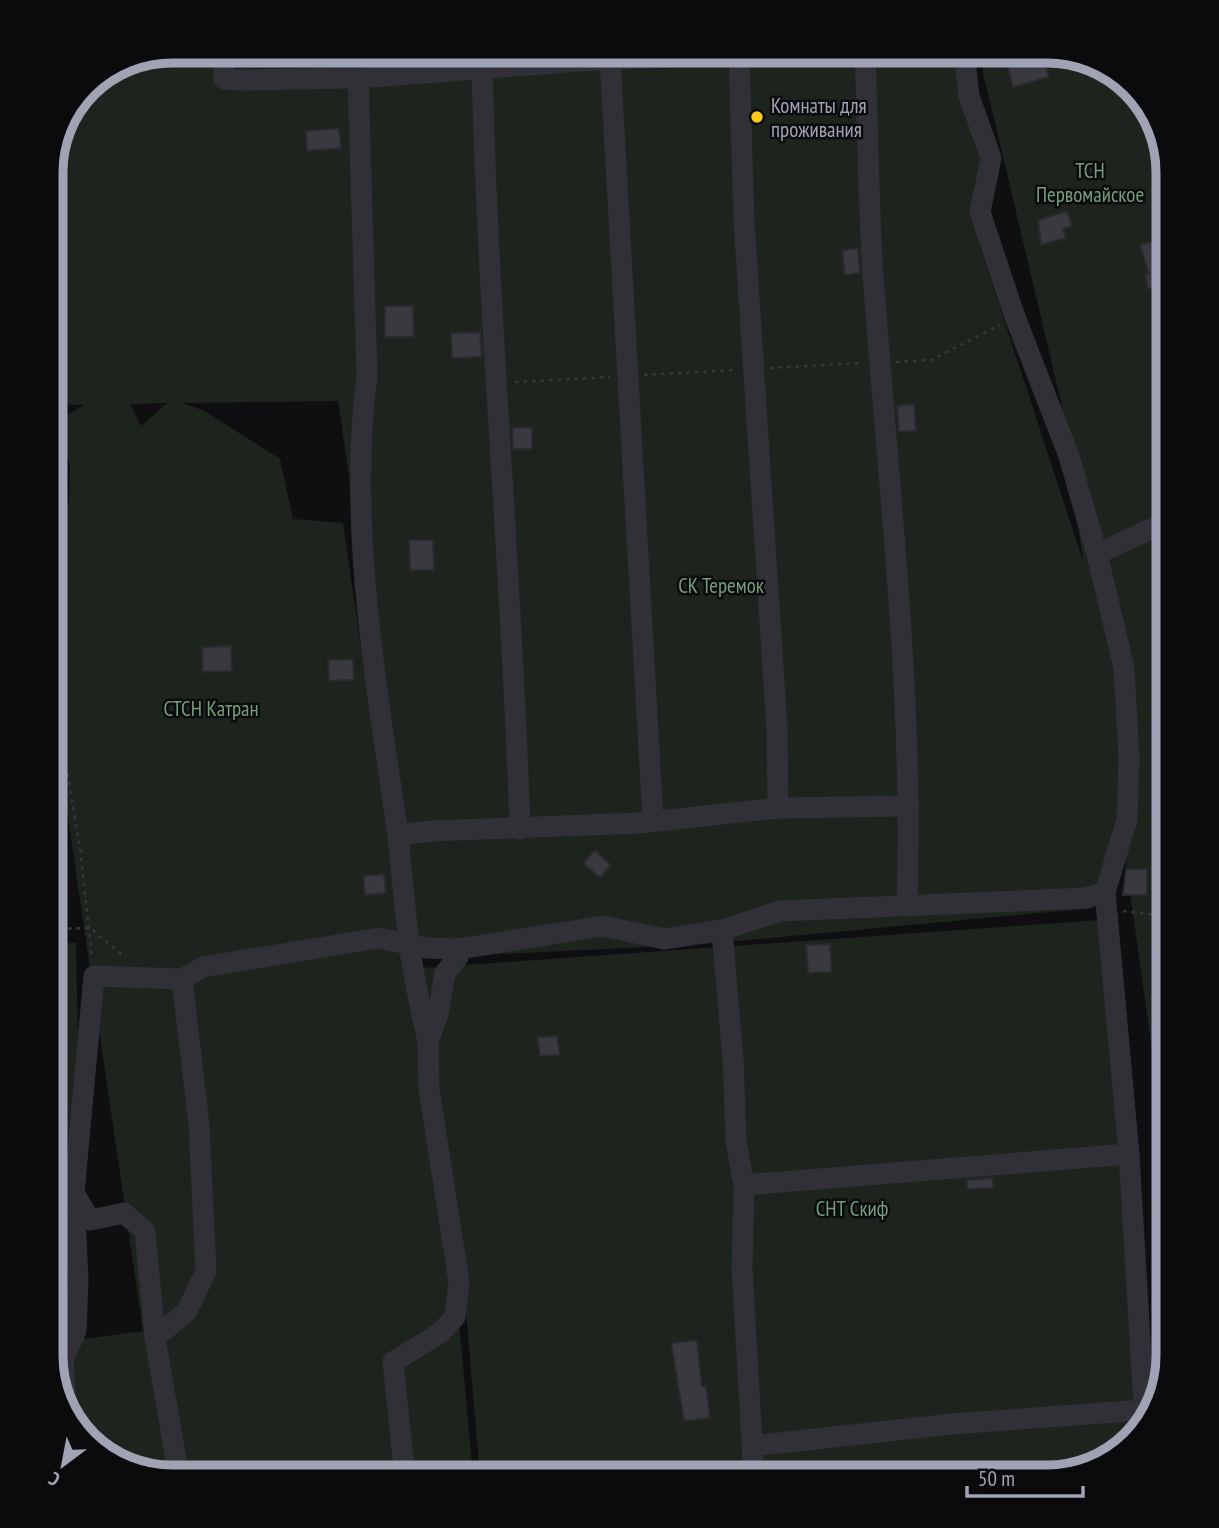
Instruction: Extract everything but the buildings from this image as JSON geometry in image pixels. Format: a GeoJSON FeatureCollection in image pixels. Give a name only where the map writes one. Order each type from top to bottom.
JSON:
{"type":"FeatureCollection","features":[{"type":"Feature","properties":{"kind":"lane"},"geometry":{"type":"LineString","coordinates":[[223,63],[224,79],[358,78],[546,63]]}},
{"type":"Feature","properties":{"kind":"lane"},"geometry":{"type":"LineString","coordinates":[[610,63],[653,821]]}},
{"type":"Feature","properties":{"kind":"lane"},"geometry":{"type":"LineString","coordinates":[[739,63],[744,221],[777,729],[778,808]]}},
{"type":"Feature","properties":{"kind":"lane"},"geometry":{"type":"LineString","coordinates":[[865,63],[873,271],[894,541],[909,806],[907,905]]}},
{"type":"Feature","properties":{"kind":"lane"},"geometry":{"type":"LineString","coordinates":[[965,63],[969,96],[990,158],[981,212],[1015,317],[1069,456],[1097,554],[1124,668],[1129,758],[1127,820],[1106,900],[1129,1154],[1144,1404]]}},
{"type":"Feature","properties":{"kind":"lane"},"geometry":{"type":"LineString","coordinates":[[482,67],[486,227],[501,432],[520,829]]}},
{"type":"Feature","properties":{"kind":"lane"},"geometry":{"type":"LineString","coordinates":[[358,78],[367,376],[361,421],[362,514],[375,675],[398,835],[409,945],[428,1042],[429,1089],[459,1282],[455,1317],[440,1333],[393,1362],[404,1465]]}},
{"type":"Feature","properties":{"kind":"lane"},"geometry":{"type":"LineString","coordinates":[[1097,554],[1156,527]]}},
{"type":"Feature","properties":{"kind":"lane"},"geometry":{"type":"LineString","coordinates":[[398,835],[432,831],[653,821],[778,808],[909,806]]}},
{"type":"Feature","properties":{"kind":"lane"},"geometry":{"type":"LineString","coordinates":[[63,1359],[76,1331],[78,1279],[74,1193],[94,976],[182,979],[203,967],[378,938],[409,945],[458,949],[603,926],[664,939],[722,930],[780,911],[1086,898],[1106,900]]}},
{"type":"Feature","properties":{"kind":"lane"},"geometry":{"type":"LineString","coordinates":[[722,930],[733,1059],[736,1142],[744,1185],[742,1269],[753,1465]]}},
{"type":"Feature","properties":{"kind":"lane"},"geometry":{"type":"LineString","coordinates":[[428,1042],[438,1014],[444,973],[457,957],[458,949]]}},
{"type":"Feature","properties":{"kind":"lane"},"geometry":{"type":"LineString","coordinates":[[155,1338],[187,1311],[206,1271],[200,1125],[182,979]]}},
{"type":"Feature","properties":{"kind":"lane"},"geometry":{"type":"LineString","coordinates":[[744,1185],[1129,1154]]}},
{"type":"Feature","properties":{"kind":"lane"},"geometry":{"type":"LineString","coordinates":[[74,1193],[90,1220],[124,1213],[145,1231],[155,1338],[177,1465]]}},
{"type":"Feature","properties":{"kind":"lane"},"geometry":{"type":"LineString","coordinates":[[752,1446],[952,1424],[1136,1417]]}},
{"type":"Feature","properties":{"kind":"path"},"geometry":{"type":"LineString","coordinates":[[63,745],[80,848],[94,976]]}},
{"type":"Feature","properties":{"kind":"path"},"geometry":{"type":"LineString","coordinates":[[1106,900],[1156,913]]}},
{"type":"Feature","properties":{"kind":"path"},"geometry":{"type":"LineString","coordinates":[[63,929],[90,928],[150,978]]}},
{"type":"Feature","properties":{"kind":"green space","name":"СК Теремок"},"geometry":{"type":"Polygon","coordinates":[[[172,63],[958,63],[982,162],[980,246],[1083,561],[1061,402],[981,63],[1054,63],[1082,69],[1101,78],[1119,90],[1138,112],[1148,130],[1156,172],[1156,1078],[1120,821],[1093,908],[706,944],[420,958],[338,401],[182,403],[205,411],[280,459],[293,519],[343,523],[460,1332],[472,1465],[172,1465],[144,1461],[118,1450],[100,1438],[98,1430],[92,1430],[81,1416],[71,1398],[63,1356],[63,944],[76,943],[84,1339],[143,1331],[63,783],[63,505],[69,505],[70,465],[63,448],[63,417],[84,405],[63,404],[63,165],[67,144],[74,124],[100,90],[137,69],[172,63]],[[167,403],[130,404],[141,426],[167,403]]]}},
{"type":"Feature","properties":{"kind":"green space","name":"СНТ Скиф"},"geometry":{"type":"Polygon","coordinates":[[[1100,920],[1120,1171],[1135,1419],[1119,1438],[1095,1454],[1061,1464],[1047,1465],[479,1465],[467,1323],[422,968],[1100,920]]]}},
{"type":"Feature","properties":{"kind":"place","name":"Комнаты для проживания"},"geometry":{"type":"Point","coordinates":[757,117]}},
{"type":"Feature","properties":{"kind":"park label","name":"ТСН Первомайское"},"geometry":{"type":"Point","coordinates":[1090,182]}},
{"type":"Feature","properties":{"kind":"park label","name":"СТСН Катран"},"geometry":{"type":"Point","coordinates":[211,708]}}]}
